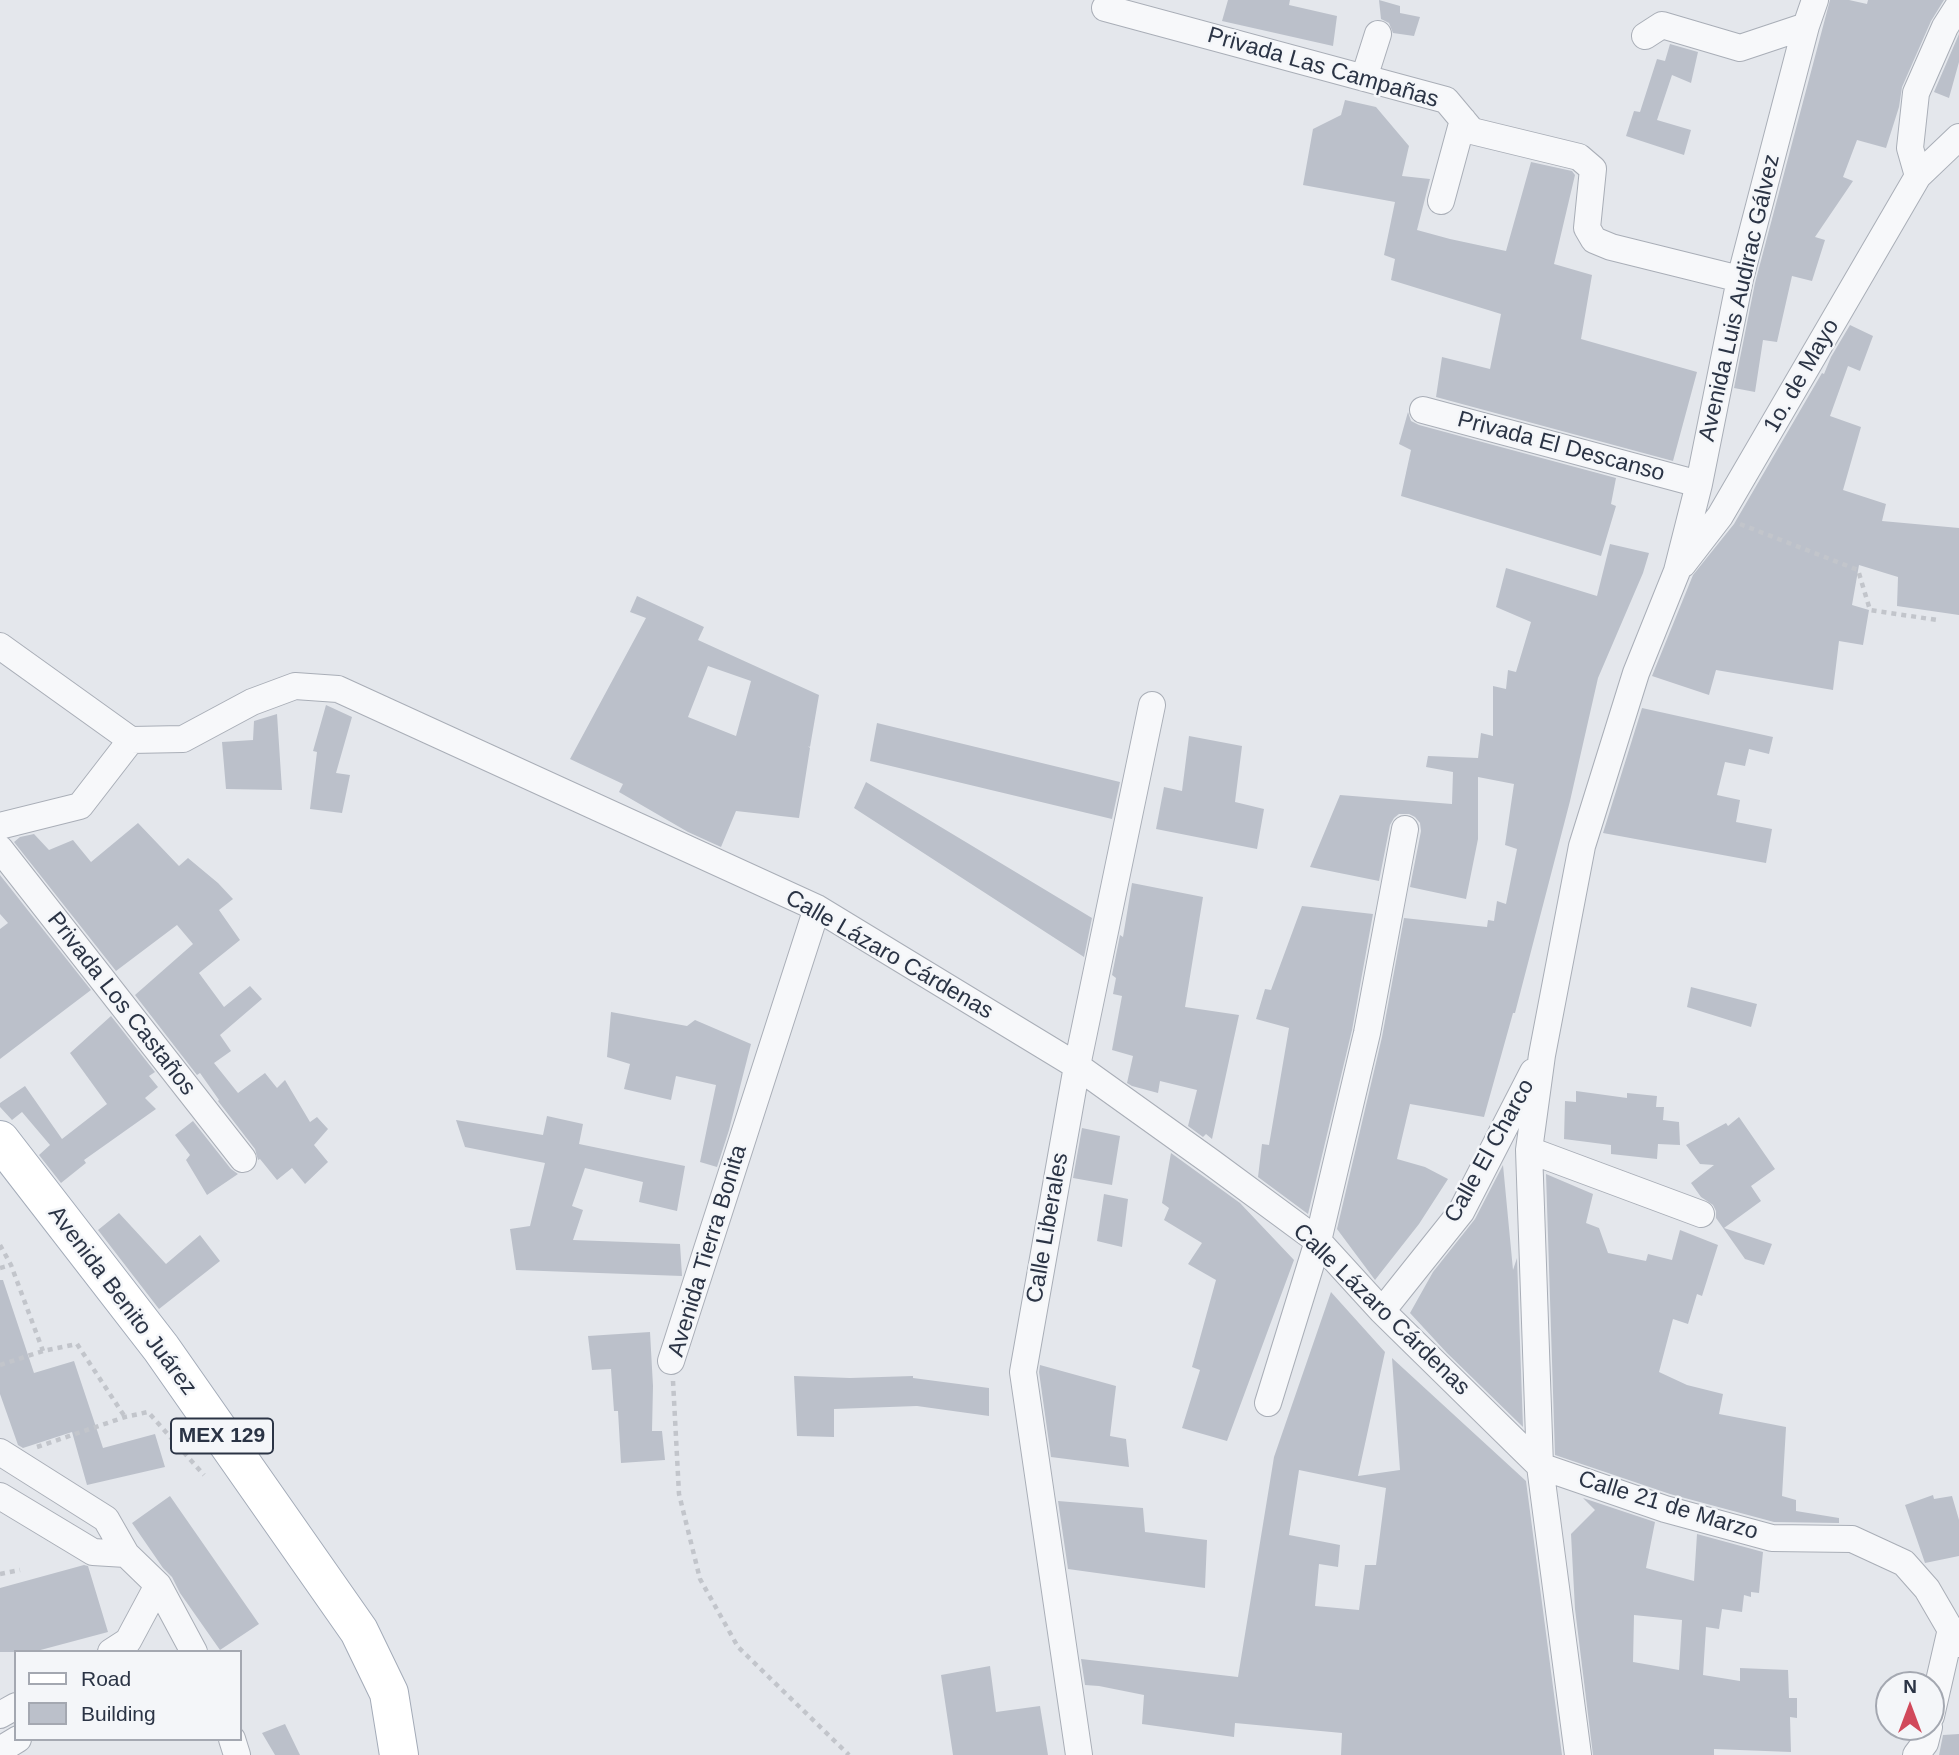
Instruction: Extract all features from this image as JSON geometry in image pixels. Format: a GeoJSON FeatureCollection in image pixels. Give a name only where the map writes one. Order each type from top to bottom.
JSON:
{"type":"FeatureCollection","features":[{"type":"Feature","properties":{"kind":"main road","name":"Avenida Benito Juárez"},"geometry":{"type":"LineString","coordinates":[[0,1140],[161,1348],[359,1631],[388,1693],[400,1755]]}},
{"type":"Feature","properties":{"kind":"main road","name":"Avenida Benito Juárez"},"geometry":{"type":"LineString","coordinates":[[0,1179],[144,1370],[342,1647],[369,1707],[378,1755]]}},
{"type":"Feature","properties":{"kind":"street","name":"Avenida Luis Audirac Gálvez"},"geometry":{"type":"LineString","coordinates":[[1677,571],[1699,484],[1740,279],[1815,0]]}},
{"type":"Feature","properties":{"kind":"street"},"geometry":{"type":"LineString","coordinates":[[1918,176],[1910,148],[1916,93],[1945,27],[1959,5]]}},
{"type":"Feature","properties":{"kind":"street","name":"Privada Las Campañas"},"geometry":{"type":"LineString","coordinates":[[1105,8],[1165,11],[1364,78],[1446,100],[1472,131],[1579,157],[1593,169],[1587,228],[1594,240],[1611,247],[1740,279]]}},
{"type":"Feature","properties":{"kind":"street"},"geometry":{"type":"LineString","coordinates":[[1645,36],[1662,25],[1740,48],[1806,26]]}},
{"type":"Feature","properties":{"kind":"street"},"geometry":{"type":"LineString","coordinates":[[1364,78],[1378,34]]}},
{"type":"Feature","properties":{"kind":"street"},"geometry":{"type":"LineString","coordinates":[[1441,201],[1463,120]]}},
{"type":"Feature","properties":{"kind":"street","name":"1o. de Mayo"},"geometry":{"type":"LineString","coordinates":[[1677,571],[1720,516],[1918,176],[1959,136]]}},
{"type":"Feature","properties":{"kind":"street","name":"Privada El Descanso"},"geometry":{"type":"LineString","coordinates":[[1423,410],[1699,484]]}},
{"type":"Feature","properties":{"kind":"street"},"geometry":{"type":"LineString","coordinates":[[1578,1755],[1540,1465],[1529,1150],[1542,1055],[1582,846],[1636,673],[1677,571]]}},
{"type":"Feature","properties":{"kind":"street"},"geometry":{"type":"LineString","coordinates":[[0,646],[131,740],[80,806],[0,826]]}},
{"type":"Feature","properties":{"kind":"street","name":"Calle Lázaro Cárdenas"},"geometry":{"type":"LineString","coordinates":[[131,740],[183,739],[252,702],[295,686],[338,689],[817,908],[1077,1066],[1318,1241],[1382,1311],[1540,1465]]}},
{"type":"Feature","properties":{"kind":"street","name":"Calle Liberales"},"geometry":{"type":"LineString","coordinates":[[1079,1755],[1023,1372],[1077,1066],[1152,705]]}},
{"type":"Feature","properties":{"kind":"street"},"geometry":{"type":"LineString","coordinates":[[1268,1403],[1318,1241],[1367,1034],[1405,829]]}},
{"type":"Feature","properties":{"kind":"street","name":"Privada Los Castaños"},"geometry":{"type":"LineString","coordinates":[[0,849],[243,1159]]}},
{"type":"Feature","properties":{"kind":"street","name":"Avenida Tierra Bonita"},"geometry":{"type":"LineString","coordinates":[[671,1362],[817,908]]}},
{"type":"Feature","properties":{"kind":"street","name":"Calle El Charco"},"geometry":{"type":"LineString","coordinates":[[1382,1311],[1461,1212],[1542,1055]]}},
{"type":"Feature","properties":{"kind":"street"},"geometry":{"type":"LineString","coordinates":[[1529,1150],[1701,1214]]}},
{"type":"Feature","properties":{"kind":"street"},"geometry":{"type":"LineString","coordinates":[[0,1452],[106,1519],[126,1554],[158,1585],[193,1650]]}},
{"type":"Feature","properties":{"kind":"street","name":"Calle 21 de Marzo"},"geometry":{"type":"LineString","coordinates":[[1540,1465],[1665,1509],[1772,1538],[1852,1539],[1905,1563],[1927,1590],[1955,1637]]}},
{"type":"Feature","properties":{"kind":"street"},"geometry":{"type":"LineString","coordinates":[[0,1496],[93,1552],[126,1554]]}},
{"type":"Feature","properties":{"kind":"street"},"geometry":{"type":"LineString","coordinates":[[124,1648],[158,1585]]}},
{"type":"Feature","properties":{"kind":"street"},"geometry":{"type":"LineString","coordinates":[[1945,1671],[1955,1637]]}},
{"type":"Feature","properties":{"kind":"path"},"geometry":{"type":"LineString","coordinates":[[1720,516],[1858,570],[1870,610],[1937,621]]}},
{"type":"Feature","properties":{"kind":"path"},"geometry":{"type":"LineString","coordinates":[[0,1245],[11,1265],[43,1351]]}},
{"type":"Feature","properties":{"kind":"path"},"geometry":{"type":"LineString","coordinates":[[0,1268],[11,1265]]}},
{"type":"Feature","properties":{"kind":"path"},"geometry":{"type":"LineString","coordinates":[[0,1365],[43,1351],[78,1344],[125,1417]]}},
{"type":"Feature","properties":{"kind":"path","name":"Avenida Tierra Bonita"},"geometry":{"type":"LineString","coordinates":[[671,1362],[680,1494],[700,1579],[738,1647],[849,1755]]}},
{"type":"Feature","properties":{"kind":"path"},"geometry":{"type":"LineString","coordinates":[[31,1449],[125,1417],[148,1412],[204,1475]]}},
{"type":"Feature","properties":{"kind":"path"},"geometry":{"type":"LineString","coordinates":[[0,1574],[20,1570]]}},
{"type":"Feature","properties":{"kind":"building"},"geometry":{"type":"Polygon","coordinates":[[[1228,0],[1290,0],[1289,5],[1337,16],[1333,46],[1222,21],[1228,0]]]}},
{"type":"Feature","properties":{"kind":"building"},"geometry":{"type":"Polygon","coordinates":[[[1379,0],[1400,6],[1400,13],[1420,17],[1414,36],[1393,33],[1389,23],[1381,19],[1379,0]]]}},
{"type":"Feature","properties":{"kind":"building"},"geometry":{"type":"Polygon","coordinates":[[[1830,0],[1867,4],[1868,0],[1944,0],[1931,21],[1902,87],[1899,107],[1886,148],[1857,140],[1843,177],[1853,181],[1815,237],[1825,240],[1812,281],[1792,276],[1777,342],[1763,340],[1755,392],[1734,388],[1755,283],[1830,0]]]}},
{"type":"Feature","properties":{"kind":"building"},"geometry":{"type":"Polygon","coordinates":[[[1959,34],[1959,62],[1949,98],[1934,92],[1959,34]]]}},
{"type":"Feature","properties":{"kind":"building"},"geometry":{"type":"Polygon","coordinates":[[[1670,44],[1698,52],[1691,83],[1672,75],[1657,120],[1691,130],[1684,155],[1626,136],[1634,111],[1640,112],[1657,59],[1665,61],[1670,44]]]}},
{"type":"Feature","properties":{"kind":"building"},"geometry":{"type":"Polygon","coordinates":[[[1345,100],[1376,107],[1409,146],[1402,176],[1430,179],[1417,230],[1506,251],[1531,162],[1572,171],[1575,175],[1554,264],[1592,275],[1581,339],[1697,372],[1673,461],[1436,397],[1442,357],[1490,369],[1501,314],[1391,280],[1395,259],[1384,255],[1395,202],[1303,185],[1313,129],[1341,115],[1345,100]]]}},
{"type":"Feature","properties":{"kind":"building"},"geometry":{"type":"Polygon","coordinates":[[[1850,325],[1873,336],[1860,371],[1848,366],[1830,416],[1861,427],[1843,490],[1886,504],[1882,521],[1959,528],[1959,615],[1897,606],[1898,577],[1859,565],[1852,605],[1869,610],[1863,645],[1839,641],[1833,690],[1716,670],[1709,695],[1652,676],[1693,575],[1734,524],[1822,373],[1824,374],[1850,325]]]}},
{"type":"Feature","properties":{"kind":"building"},"geometry":{"type":"Polygon","coordinates":[[[1408,412],[1411,421],[1419,425],[1616,478],[1611,504],[1616,506],[1601,556],[1401,496],[1411,450],[1399,444],[1408,412]]]}},
{"type":"Feature","properties":{"kind":"building"},"geometry":{"type":"Polygon","coordinates":[[[1610,544],[1649,553],[1598,678],[1570,801],[1515,1013],[1484,1117],[1410,1104],[1397,1159],[1425,1167],[1448,1179],[1419,1224],[1375,1280],[1337,1229],[1382,1037],[1404,918],[1487,927],[1488,920],[1494,921],[1497,901],[1506,904],[1517,849],[1505,845],[1514,784],[1478,777],[1478,839],[1466,899],[1410,887],[1421,831],[1420,823],[1409,814],[1399,814],[1390,825],[1379,881],[1310,867],[1340,795],[1452,804],[1453,772],[1426,767],[1428,756],[1478,758],[1481,733],[1493,736],[1493,686],[1506,689],[1508,670],[1516,672],[1531,622],[1496,607],[1506,568],[1597,596],[1610,544]]]}},
{"type":"Feature","properties":{"kind":"building"},"geometry":{"type":"Polygon","coordinates":[[[637,596],[704,627],[698,640],[819,695],[810,747],[808,746],[810,748],[799,818],[736,811],[721,847],[688,832],[619,792],[623,784],[570,759],[646,618],[630,612],[637,596]],[[708,666],[688,717],[736,736],[751,681],[708,666]]]}},
{"type":"Feature","properties":{"kind":"building"},"geometry":{"type":"Polygon","coordinates":[[[326,705],[352,717],[336,773],[350,775],[342,813],[310,809],[317,752],[313,751],[326,705]]]}},
{"type":"Feature","properties":{"kind":"building"},"geometry":{"type":"Polygon","coordinates":[[[1642,708],[1773,737],[1769,754],[1749,749],[1745,766],[1725,762],[1717,795],[1740,800],[1736,822],[1772,829],[1766,863],[1603,833],[1642,708]]]}},
{"type":"Feature","properties":{"kind":"building"},"geometry":{"type":"Polygon","coordinates":[[[277,714],[282,790],[226,789],[222,742],[253,740],[254,721],[277,714]]]}},
{"type":"Feature","properties":{"kind":"building"},"geometry":{"type":"Polygon","coordinates":[[[877,723],[1120,782],[1112,819],[870,761],[877,723]]]}},
{"type":"Feature","properties":{"kind":"building"},"geometry":{"type":"Polygon","coordinates":[[[1189,736],[1242,746],[1235,802],[1264,809],[1257,849],[1156,829],[1164,787],[1182,791],[1189,736]]]}},
{"type":"Feature","properties":{"kind":"building"},"geometry":{"type":"Polygon","coordinates":[[[866,782],[1092,918],[1084,957],[854,808],[866,782]]]}},
{"type":"Feature","properties":{"kind":"building"},"geometry":{"type":"Polygon","coordinates":[[[138,823],[179,866],[188,858],[233,899],[219,910],[240,940],[199,973],[224,1007],[250,986],[262,999],[220,1035],[231,1051],[214,1063],[238,1093],[265,1073],[277,1088],[285,1080],[310,1122],[317,1117],[328,1129],[314,1145],[328,1162],[305,1184],[292,1168],[277,1180],[260,1159],[258,1160],[255,1149],[200,1073],[197,1075],[135,995],[193,944],[177,925],[116,971],[14,842],[20,837],[34,834],[49,850],[73,840],[91,862],[138,823]]]}},
{"type":"Feature","properties":{"kind":"building"},"geometry":{"type":"Polygon","coordinates":[[[0,875],[91,990],[0,1059],[0,929],[8,923],[0,914],[0,875]]]}},
{"type":"Feature","properties":{"kind":"building"},"geometry":{"type":"Polygon","coordinates":[[[1132,883],[1203,897],[1185,1007],[1239,1015],[1212,1139],[1206,1134],[1203,1137],[1188,1126],[1197,1090],[1160,1081],[1158,1093],[1132,1086],[1127,1083],[1133,1056],[1112,1050],[1122,996],[1113,994],[1116,978],[1112,975],[1120,935],[1123,937],[1132,883]]]}},
{"type":"Feature","properties":{"kind":"building"},"geometry":{"type":"Polygon","coordinates":[[[1302,906],[1373,914],[1352,1030],[1308,1214],[1258,1177],[1262,1144],[1269,1145],[1289,1028],[1256,1019],[1265,989],[1271,990],[1302,906]]]}},
{"type":"Feature","properties":{"kind":"building"},"geometry":{"type":"Polygon","coordinates":[[[1691,987],[1757,1004],[1751,1027],[1687,1007],[1691,987]]]}},
{"type":"Feature","properties":{"kind":"building"},"geometry":{"type":"Polygon","coordinates":[[[611,1012],[687,1026],[695,1020],[751,1044],[717,1167],[700,1162],[716,1085],[676,1076],[671,1100],[624,1089],[630,1064],[607,1057],[611,1012]]]}},
{"type":"Feature","properties":{"kind":"building"},"geometry":{"type":"Polygon","coordinates":[[[111,1016],[155,1072],[149,1076],[158,1087],[145,1098],[156,1109],[84,1160],[86,1163],[61,1183],[39,1155],[50,1145],[22,1112],[12,1120],[0,1107],[0,1103],[25,1086],[62,1139],[107,1104],[70,1053],[111,1016]]]}},
{"type":"Feature","properties":{"kind":"building"},"geometry":{"type":"Polygon","coordinates":[[[1576,1091],[1627,1098],[1627,1093],[1657,1096],[1656,1107],[1664,1107],[1663,1120],[1679,1122],[1680,1145],[1658,1144],[1657,1159],[1611,1154],[1611,1145],[1564,1139],[1565,1101],[1576,1102],[1576,1091]]]}},
{"type":"Feature","properties":{"kind":"building"},"geometry":{"type":"Polygon","coordinates":[[[547,1116],[583,1124],[579,1144],[685,1166],[677,1211],[639,1202],[643,1182],[585,1168],[572,1206],[583,1210],[573,1240],[680,1244],[682,1276],[516,1270],[510,1229],[530,1226],[545,1163],[465,1147],[456,1120],[543,1135],[547,1116]]]}},
{"type":"Feature","properties":{"kind":"building"},"geometry":{"type":"Polygon","coordinates":[[[1739,1117],[1775,1169],[1751,1186],[1761,1201],[1724,1228],[1772,1244],[1764,1265],[1745,1259],[1716,1218],[1713,1205],[1701,1197],[1691,1183],[1714,1165],[1700,1164],[1686,1145],[1726,1123],[1728,1126],[1739,1117]]]}},
{"type":"Feature","properties":{"kind":"building"},"geometry":{"type":"Polygon","coordinates":[[[193,1121],[238,1174],[207,1195],[186,1160],[190,1155],[175,1135],[193,1121]]]}},
{"type":"Feature","properties":{"kind":"building"},"geometry":{"type":"Polygon","coordinates":[[[1082,1128],[1120,1136],[1112,1185],[1073,1178],[1082,1128]]]}},
{"type":"Feature","properties":{"kind":"building"},"geometry":{"type":"Polygon","coordinates":[[[1171,1153],[1240,1203],[1294,1260],[1227,1441],[1182,1428],[1200,1370],[1192,1367],[1216,1280],[1188,1264],[1202,1243],[1164,1220],[1169,1208],[1162,1203],[1171,1153]]]}},
{"type":"Feature","properties":{"kind":"building"},"geometry":{"type":"Polygon","coordinates":[[[1503,1165],[1513,1270],[1517,1258],[1523,1427],[1410,1313],[1433,1272],[1475,1219],[1503,1165]]]}},
{"type":"Feature","properties":{"kind":"building"},"geometry":{"type":"Polygon","coordinates":[[[1546,1174],[1593,1194],[1586,1223],[1599,1228],[1608,1253],[1646,1261],[1648,1254],[1672,1260],[1680,1230],[1718,1245],[1702,1296],[1697,1294],[1688,1324],[1673,1319],[1659,1372],[1687,1385],[1723,1394],[1719,1414],[1786,1427],[1782,1496],[1796,1500],[1796,1511],[1839,1518],[1839,1523],[1774,1522],[1670,1494],[1555,1455],[1546,1174]]]}},
{"type":"Feature","properties":{"kind":"building"},"geometry":{"type":"Polygon","coordinates":[[[1104,1194],[1128,1199],[1122,1247],[1097,1241],[1104,1194]]]}},
{"type":"Feature","properties":{"kind":"building"},"geometry":{"type":"Polygon","coordinates":[[[119,1213],[166,1264],[200,1235],[220,1261],[159,1309],[98,1230],[119,1213]]]}},
{"type":"Feature","properties":{"kind":"building"},"geometry":{"type":"Polygon","coordinates":[[[0,1280],[3,1280],[34,1373],[74,1361],[103,1448],[155,1434],[165,1467],[87,1485],[72,1432],[23,1448],[18,1445],[0,1394],[0,1280]]]}},
{"type":"Feature","properties":{"kind":"building"},"geometry":{"type":"Polygon","coordinates":[[[1331,1292],[1385,1352],[1358,1476],[1400,1470],[1392,1358],[1526,1481],[1562,1755],[1341,1755],[1342,1733],[1235,1723],[1234,1737],[1142,1724],[1144,1695],[1085,1685],[1081,1659],[1238,1677],[1274,1457],[1331,1292]],[[1299,1470],[1289,1535],[1340,1545],[1338,1567],[1319,1564],[1315,1606],[1359,1610],[1365,1565],[1376,1565],[1386,1488],[1299,1470]]]}},
{"type":"Feature","properties":{"kind":"building"},"geometry":{"type":"Polygon","coordinates":[[[650,1332],[652,1431],[662,1431],[665,1460],[621,1463],[618,1411],[614,1411],[611,1369],[592,1370],[588,1336],[650,1332]]]}},
{"type":"Feature","properties":{"kind":"building"},"geometry":{"type":"Polygon","coordinates":[[[1040,1365],[1116,1386],[1110,1436],[1126,1439],[1129,1467],[1051,1457],[1040,1365]]]}},
{"type":"Feature","properties":{"kind":"building"},"geometry":{"type":"Polygon","coordinates":[[[794,1376],[913,1376],[989,1388],[989,1416],[917,1406],[834,1409],[834,1437],[797,1436],[794,1376]]]}},
{"type":"Feature","properties":{"kind":"building"},"geometry":{"type":"Polygon","coordinates":[[[1933,1495],[1934,1499],[1952,1496],[1959,1520],[1959,1556],[1925,1563],[1905,1505],[1933,1495]]]}},
{"type":"Feature","properties":{"kind":"building"},"geometry":{"type":"Polygon","coordinates":[[[170,1496],[259,1624],[220,1650],[180,1593],[172,1577],[132,1523],[170,1496]]]}},
{"type":"Feature","properties":{"kind":"building"},"geometry":{"type":"Polygon","coordinates":[[[1583,1498],[1655,1522],[1646,1568],[1694,1581],[1697,1534],[1763,1552],[1759,1593],[1751,1592],[1751,1597],[1744,1595],[1742,1612],[1722,1609],[1719,1629],[1706,1627],[1703,1675],[1740,1681],[1740,1668],[1788,1670],[1789,1698],[1797,1698],[1797,1718],[1790,1717],[1791,1752],[1714,1749],[1714,1755],[1593,1755],[1575,1609],[1571,1534],[1595,1510],[1583,1498]],[[1634,1615],[1633,1662],[1679,1670],[1682,1620],[1634,1615]]]}},
{"type":"Feature","properties":{"kind":"building"},"geometry":{"type":"Polygon","coordinates":[[[1058,1501],[1143,1508],[1145,1532],[1207,1540],[1205,1588],[1068,1569],[1058,1501]]]}},
{"type":"Feature","properties":{"kind":"building"},"geometry":{"type":"Polygon","coordinates":[[[88,1566],[108,1632],[40,1650],[0,1652],[0,1588],[88,1566]]]}},
{"type":"Feature","properties":{"kind":"building"},"geometry":{"type":"Polygon","coordinates":[[[990,1666],[996,1712],[1040,1706],[1048,1755],[953,1755],[941,1675],[990,1666]]]}},
{"type":"Feature","properties":{"kind":"building"},"geometry":{"type":"Polygon","coordinates":[[[285,1724],[300,1755],[275,1755],[262,1733],[285,1724]]]}},
{"type":"Feature","properties":{"kind":"building"},"geometry":{"type":"Polygon","coordinates":[[[1959,1734],[1959,1755],[1939,1755],[1945,1735],[1959,1734]]]}}]}
